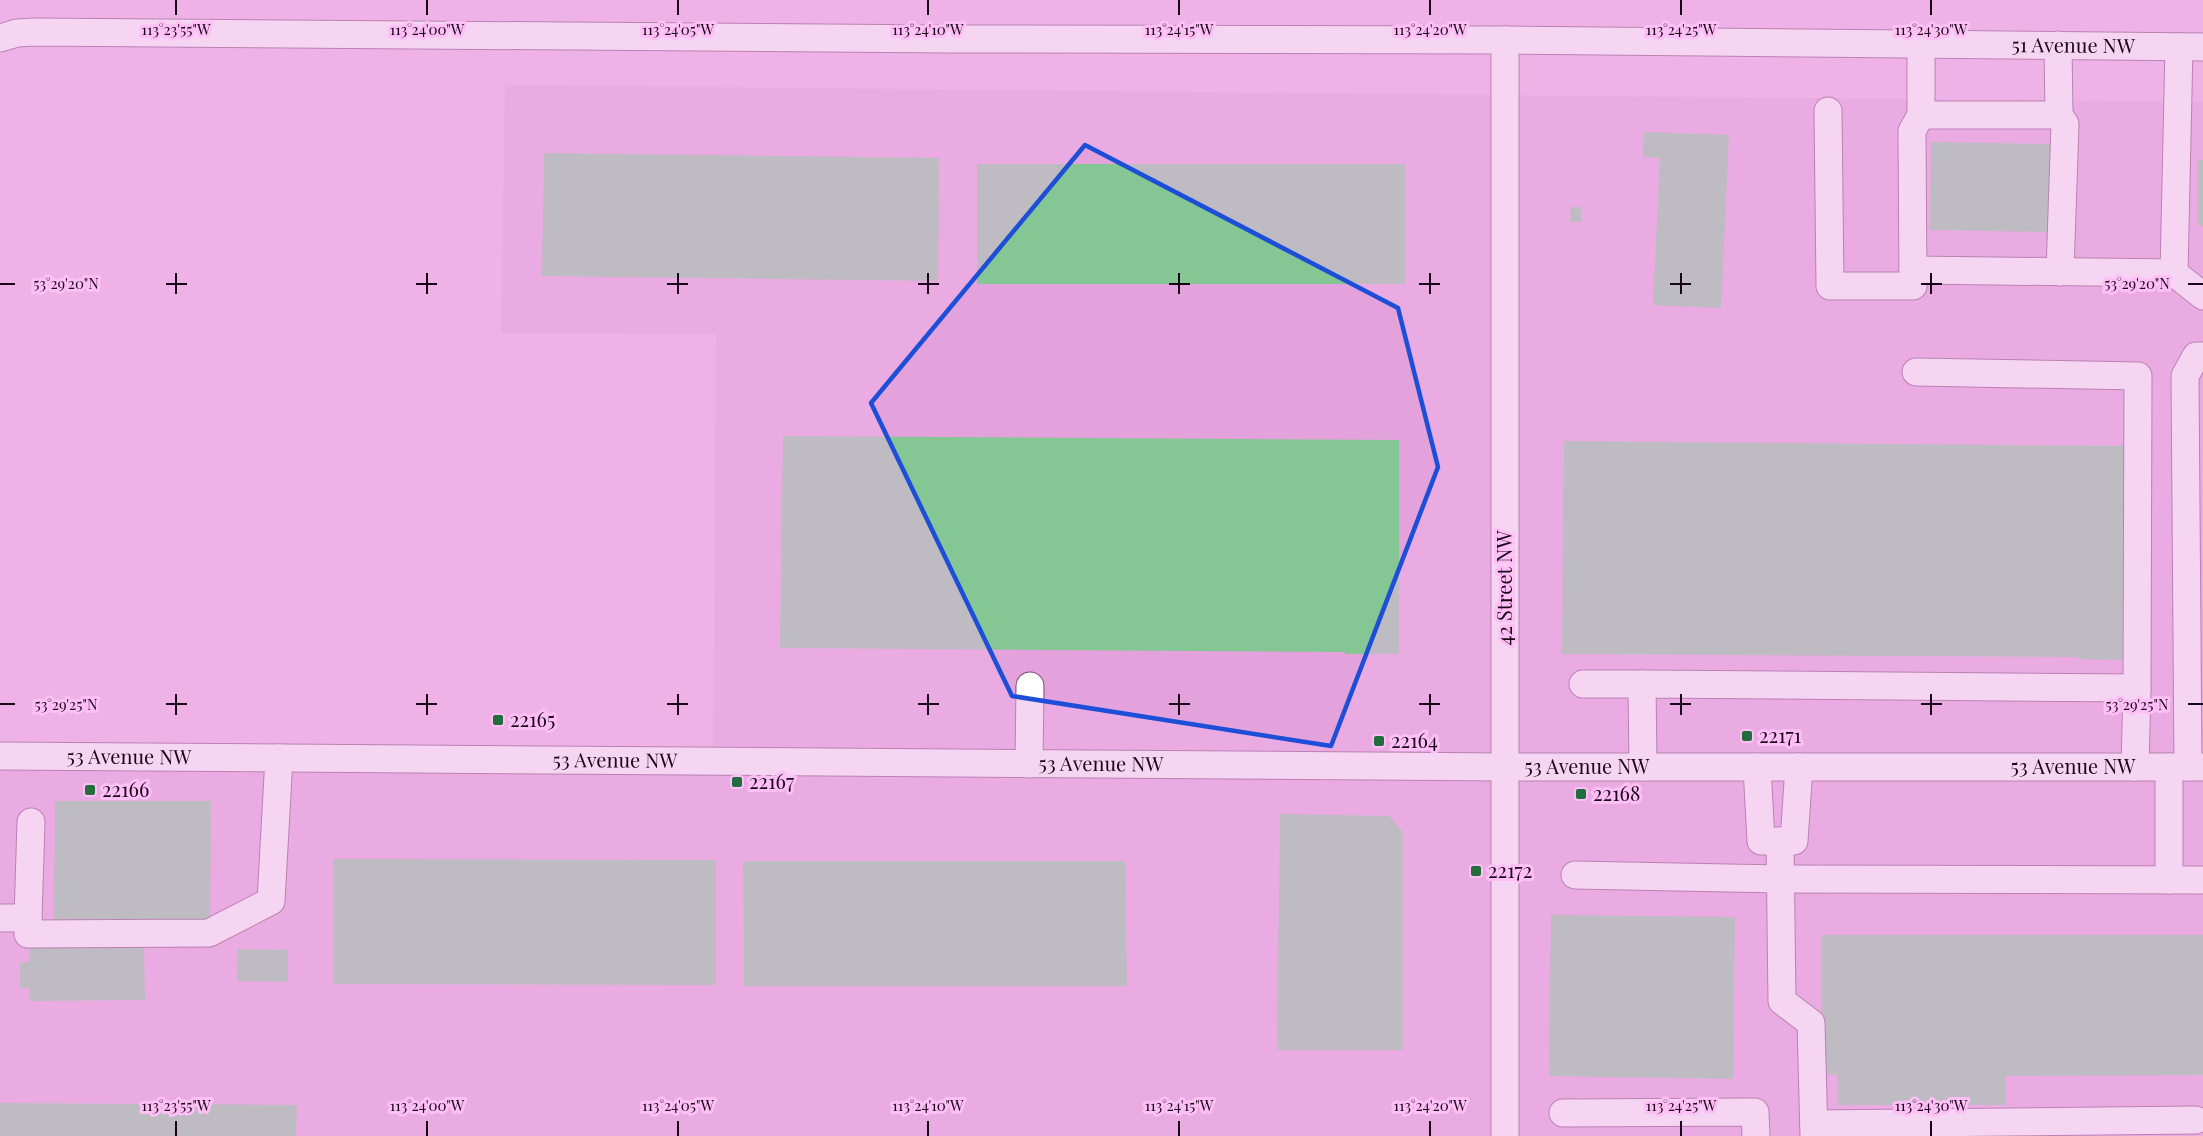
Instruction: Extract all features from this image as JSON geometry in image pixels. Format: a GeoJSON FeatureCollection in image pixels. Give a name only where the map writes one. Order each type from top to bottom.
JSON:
{"type":"FeatureCollection","features":[{"type":"Feature","properties":{"kind":"street","name":"51 Avenue NW"},"geometry":{"type":"LineString","coordinates":[[0,38],[17,33],[35,32],[951,39],[1505,40],[2191,47]]}},
{"type":"Feature","properties":{"kind":"street","name":"42 Street NW"},"geometry":{"type":"LineString","coordinates":[[1505,40],[1505,1136]]}},
{"type":"Feature","properties":{"kind":"street"},"geometry":{"type":"LineString","coordinates":[[1828,111],[1830,286],[1913,285],[1912,131],[1921,115],[1921,43]]}},
{"type":"Feature","properties":{"kind":"street"},"geometry":{"type":"LineString","coordinates":[[2058,45],[2059,115],[2065,124],[2060,272]]}},
{"type":"Feature","properties":{"kind":"street"},"geometry":{"type":"LineString","coordinates":[[2174,273],[2191,47]]}},
{"type":"Feature","properties":{"kind":"street"},"geometry":{"type":"LineString","coordinates":[[1921,115],[2059,115]]}},
{"type":"Feature","properties":{"kind":"street"},"geometry":{"type":"LineString","coordinates":[[1913,270],[2174,273],[2203,296]]}},
{"type":"Feature","properties":{"kind":"street"},"geometry":{"type":"LineString","coordinates":[[2169,880],[2187,767],[2194,400],[2185,376],[2196,356],[2203,356]]}},
{"type":"Feature","properties":{"kind":"street"},"geometry":{"type":"LineString","coordinates":[[1916,372],[2138,376],[2135,767]]}},
{"type":"Feature","properties":{"kind":"street"},"geometry":{"type":"LineString","coordinates":[[1583,684],[2137,688]]}},
{"type":"Feature","properties":{"kind":"street"},"geometry":{"type":"LineString","coordinates":[[1642,684],[1643,767]]}},
{"type":"Feature","properties":{"kind":"street"},"geometry":{"type":"LineString","coordinates":[[1029,764],[1030,686]]}},
{"type":"Feature","properties":{"kind":"street","name":"53 Avenue NW"},"geometry":{"type":"LineString","coordinates":[[0,756],[1504,767],[2187,767]]}},
{"type":"Feature","properties":{"kind":"street"},"geometry":{"type":"LineString","coordinates":[[31,822],[28,934],[209,933],[271,901],[279,758]]}},
{"type":"Feature","properties":{"kind":"street"},"geometry":{"type":"LineString","coordinates":[[1756,767],[1761,841],[1794,841],[1799,767]]}},
{"type":"Feature","properties":{"kind":"street"},"geometry":{"type":"LineString","coordinates":[[1780,841],[1782,1000],[1811,1023],[1814,1130],[2079,1128],[2196,1120]]}},
{"type":"Feature","properties":{"kind":"street"},"geometry":{"type":"LineString","coordinates":[[1575,875],[1780,879],[2203,880]]}},
{"type":"Feature","properties":{"kind":"street"},"geometry":{"type":"LineString","coordinates":[[0,918],[28,918]]}},
{"type":"Feature","properties":{"kind":"street"},"geometry":{"type":"LineString","coordinates":[[1563,1113],[1755,1112],[1756,1136]]}},
{"type":"Feature","properties":{"kind":"highlighted area"},"geometry":{"type":"Polygon","coordinates":[[[1085,145],[1398,308],[1438,467],[1331,746],[1012,696],[871,403],[1085,145]]]}},
{"type":"Feature","properties":{"kind":"shaded area"},"geometry":{"type":"Polygon","coordinates":[[[505,85],[2203,102],[2203,1136],[0,1136],[0,760],[713,767],[716,334],[501,333],[505,85]]]}},
{"type":"Feature","properties":{"kind":"building"},"geometry":{"type":"Polygon","coordinates":[[[1644,132],[1729,135],[1721,308],[1653,305],[1660,158],[1643,157],[1644,132]]]}},
{"type":"Feature","properties":{"kind":"building"},"geometry":{"type":"Polygon","coordinates":[[[1931,142],[2054,144],[2052,232],[1930,230],[1931,142]]]}},
{"type":"Feature","properties":{"kind":"building"},"geometry":{"type":"Polygon","coordinates":[[[544,153],[939,158],[938,281],[542,276],[544,153]]]}},
{"type":"Feature","properties":{"kind":"building"},"geometry":{"type":"Polygon","coordinates":[[[2198,160],[2203,160],[2203,226],[2198,226],[2198,160]]]}},
{"type":"Feature","properties":{"kind":"building"},"geometry":{"type":"Polygon","coordinates":[[[977,164],[1405,164],[1405,284],[977,284],[977,164]]]}},
{"type":"Feature","properties":{"kind":"building"},"geometry":{"type":"Polygon","coordinates":[[[1571,207],[1581,207],[1581,222],[1570,222],[1571,207]]]}},
{"type":"Feature","properties":{"kind":"building"},"geometry":{"type":"Polygon","coordinates":[[[783,436],[1399,440],[1399,654],[780,648],[783,436]]]}},
{"type":"Feature","properties":{"kind":"building"},"geometry":{"type":"Polygon","coordinates":[[[1564,441],[2128,446],[2124,660],[2078,659],[2078,657],[1562,654],[1564,441]]]}},
{"type":"Feature","properties":{"kind":"building"},"geometry":{"type":"Polygon","coordinates":[[[55,801],[211,801],[210,926],[54,926],[55,801]]]}},
{"type":"Feature","properties":{"kind":"building"},"geometry":{"type":"Polygon","coordinates":[[[1280,814],[1389,816],[1403,832],[1403,1050],[1277,1050],[1280,814]]]}},
{"type":"Feature","properties":{"kind":"building"},"geometry":{"type":"Polygon","coordinates":[[[333,859],[716,860],[716,985],[333,984],[333,859]]]}},
{"type":"Feature","properties":{"kind":"building"},"geometry":{"type":"Polygon","coordinates":[[[743,861],[1125,861],[1127,986],[744,986],[743,861]]]}},
{"type":"Feature","properties":{"kind":"building"},"geometry":{"type":"Polygon","coordinates":[[[1551,915],[1735,917],[1733,1079],[1549,1076],[1551,915]]]}},
{"type":"Feature","properties":{"kind":"building"},"geometry":{"type":"Polygon","coordinates":[[[1821,935],[2203,935],[2203,1075],[2006,1076],[2006,1105],[1837,1105],[1837,1075],[1821,1075],[1821,935]]]}},
{"type":"Feature","properties":{"kind":"building"},"geometry":{"type":"Polygon","coordinates":[[[144,947],[145,1000],[30,1001],[30,988],[20,988],[20,962],[29,962],[29,948],[144,947]]]}},
{"type":"Feature","properties":{"kind":"building"},"geometry":{"type":"Polygon","coordinates":[[[238,949],[288,950],[288,982],[237,981],[238,949]]]}},
{"type":"Feature","properties":{"kind":"building"},"geometry":{"type":"Polygon","coordinates":[[[0,1103],[297,1105],[296,1136],[0,1136],[0,1103]]]}},
{"type":"Feature","properties":{"kind":"place","name":"22165"},"geometry":{"type":"Point","coordinates":[498,720]}},
{"type":"Feature","properties":{"kind":"place","name":"22171"},"geometry":{"type":"Point","coordinates":[1747,736]}},
{"type":"Feature","properties":{"kind":"place","name":"22164"},"geometry":{"type":"Point","coordinates":[1379,741]}},
{"type":"Feature","properties":{"kind":"place","name":"22167"},"geometry":{"type":"Point","coordinates":[737,782]}},
{"type":"Feature","properties":{"kind":"place","name":"22166"},"geometry":{"type":"Point","coordinates":[90,790]}},
{"type":"Feature","properties":{"kind":"place","name":"22168"},"geometry":{"type":"Point","coordinates":[1581,794]}},
{"type":"Feature","properties":{"kind":"place","name":"22172"},"geometry":{"type":"Point","coordinates":[1476,871]}}]}
